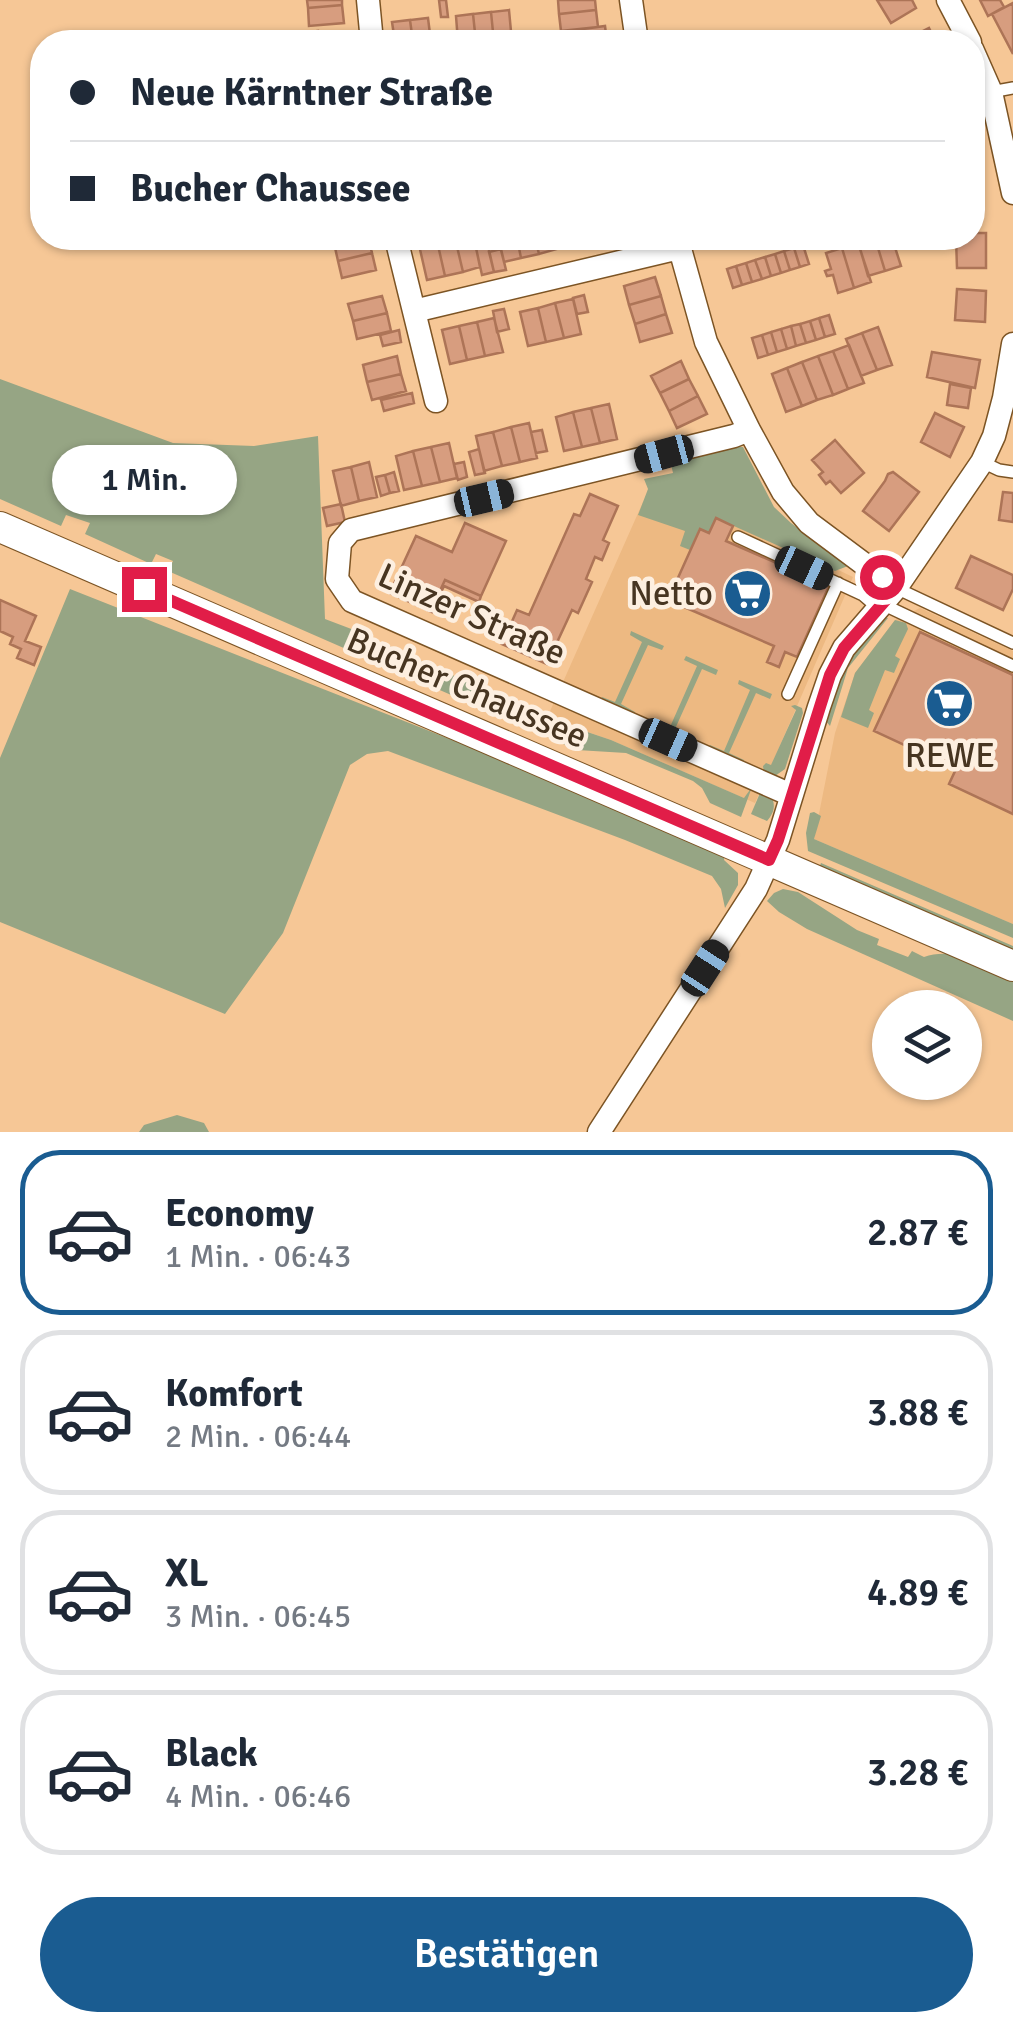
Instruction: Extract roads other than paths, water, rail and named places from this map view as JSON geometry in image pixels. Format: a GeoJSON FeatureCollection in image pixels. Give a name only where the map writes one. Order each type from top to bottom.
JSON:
{"type":"FeatureCollection","features":[{"type":"Feature","properties":{"kind":"main road","name":"Bucher Chaussee"},"geometry":{"type":"LineString","coordinates":[[0,527],[1013,966]]}},
{"type":"Feature","properties":{"kind":"street"},"geometry":{"type":"LineString","coordinates":[[368,0],[371,30]]}},
{"type":"Feature","properties":{"kind":"street"},"geometry":{"type":"LineString","coordinates":[[631,0],[635,30]]}},
{"type":"Feature","properties":{"kind":"street"},"geometry":{"type":"LineString","coordinates":[[948,0],[963,30]]}},
{"type":"Feature","properties":{"kind":"street"},"geometry":{"type":"LineString","coordinates":[[985,66],[1002,90],[1013,193]]}},
{"type":"Feature","properties":{"kind":"street"},"geometry":{"type":"LineString","coordinates":[[399,250],[436,401]]}},
{"type":"Feature","properties":{"kind":"street"},"geometry":{"type":"LineString","coordinates":[[414,311],[651,250]]}},
{"type":"Feature","properties":{"kind":"street"},"geometry":{"type":"LineString","coordinates":[[680,250],[706,342],[783,492],[886,600]]}},
{"type":"Feature","properties":{"kind":"street"},"geometry":{"type":"LineString","coordinates":[[600,1132],[756,889],[778,840],[830,675],[844,648],[886,600],[982,462],[1004,398],[1013,344]]}},
{"type":"Feature","properties":{"kind":"street","name":"Linzer Straße"},"geometry":{"type":"LineString","coordinates":[[748,430],[351,530],[340,542],[337,579],[352,601],[792,795]]}},
{"type":"Feature","properties":{"kind":"lane"},"geometry":{"type":"LineString","coordinates":[[982,462],[1013,472]]}},
{"type":"Feature","properties":{"kind":"lane"},"geometry":{"type":"LineString","coordinates":[[738,537],[863,595],[1013,644]]}},
{"type":"Feature","properties":{"kind":"lane"},"geometry":{"type":"LineString","coordinates":[[788,694],[838,583]]}},
{"type":"Feature","properties":{"kind":"lane"},"geometry":{"type":"LineString","coordinates":[[886,600],[1013,666]]}},
{"type":"Feature","properties":{"kind":"place","name":"Netto"},"geometry":{"type":"Point","coordinates":[748,593]}},
{"type":"Feature","properties":{"kind":"place","name":"REWE"},"geometry":{"type":"Point","coordinates":[950,703]}}]}
